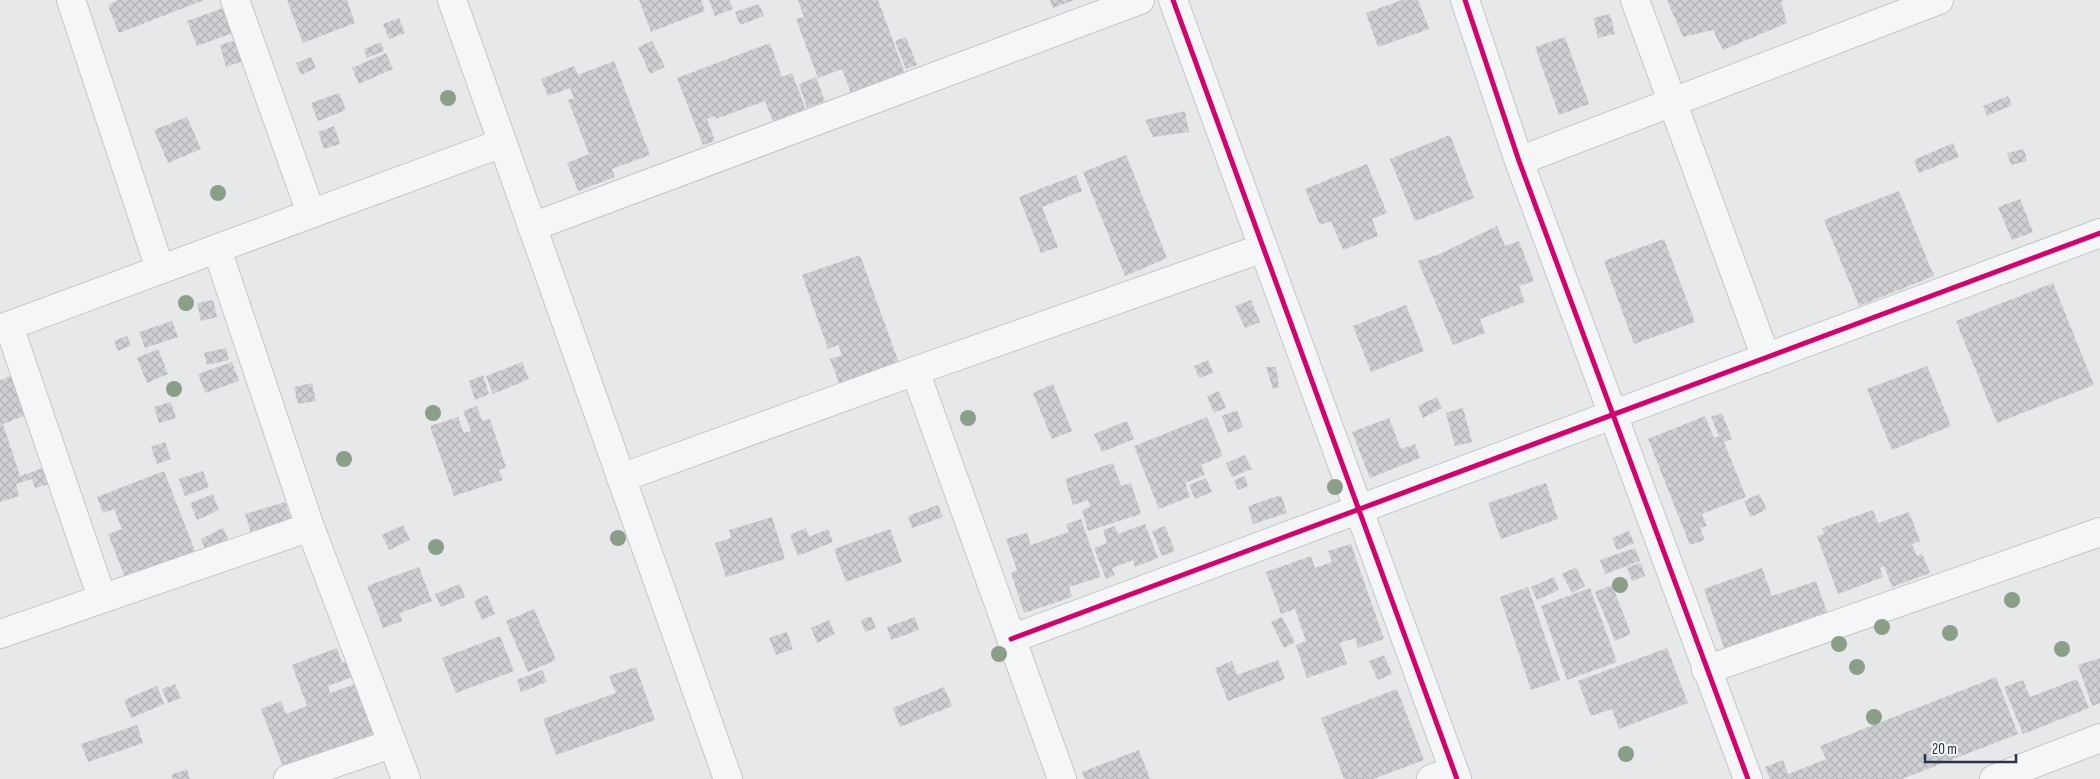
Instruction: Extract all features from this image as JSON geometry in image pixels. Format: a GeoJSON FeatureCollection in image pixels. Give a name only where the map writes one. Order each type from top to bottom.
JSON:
{"type":"FeatureCollection","features":[{"type":"Feature","properties":{"kind":"street"},"geometry":{"type":"LineString","coordinates":[[71,0],[160,269]]}},
{"type":"Feature","properties":{"kind":"street"},"geometry":{"type":"LineString","coordinates":[[235,0],[311,214]]}},
{"type":"Feature","properties":{"kind":"street"},"geometry":{"type":"LineString","coordinates":[[452,0],[728,779]]}},
{"type":"Feature","properties":{"kind":"street"},"geometry":{"type":"LineString","coordinates":[[532,227],[1140,0]]}},
{"type":"Feature","properties":{"kind":"street"},"geometry":{"type":"LineString","coordinates":[[1173,0],[1358,509],[1447,776]]}},
{"type":"Feature","properties":{"kind":"street"},"geometry":{"type":"LineString","coordinates":[[1465,0],[1519,161],[1706,670],[1748,779]]}},
{"type":"Feature","properties":{"kind":"street"},"geometry":{"type":"LineString","coordinates":[[1634,0],[1766,358]]}},
{"type":"Feature","properties":{"kind":"street"},"geometry":{"type":"LineString","coordinates":[[1519,161],[1939,0]]}},
{"type":"Feature","properties":{"kind":"street"},"geometry":{"type":"LineString","coordinates":[[102,598],[4,327],[502,142]]}},
{"type":"Feature","properties":{"kind":"street"},"geometry":{"type":"LineString","coordinates":[[1011,639],[2100,233]]}},
{"type":"Feature","properties":{"kind":"street"},"geometry":{"type":"LineString","coordinates":[[621,478],[915,370],[1263,248]]}},
{"type":"Feature","properties":{"kind":"street"},"geometry":{"type":"LineString","coordinates":[[217,249],[310,527],[391,744],[406,779]]}},
{"type":"Feature","properties":{"kind":"street"},"geometry":{"type":"LineString","coordinates":[[915,370],[1062,779]]}},
{"type":"Feature","properties":{"kind":"street"},"geometry":{"type":"LineString","coordinates":[[0,634],[310,527]]}},
{"type":"Feature","properties":{"kind":"street"},"geometry":{"type":"LineString","coordinates":[[1706,670],[2100,532]]}},
{"type":"Feature","properties":{"kind":"street"},"geometry":{"type":"LineString","coordinates":[[1994,779],[2100,738]]}},
{"type":"Feature","properties":{"kind":"street"},"geometry":{"type":"LineString","coordinates":[[288,779],[391,744]]}},
{"type":"Feature","properties":{"kind":"building"},"geometry":{"type":"Polygon","coordinates":[[[117,0],[204,0],[119,33],[108,6],[117,0]]]}},
{"type":"Feature","properties":{"kind":"building"},"geometry":{"type":"Polygon","coordinates":[[[287,0],[347,0],[355,23],[303,43],[287,0]]]}},
{"type":"Feature","properties":{"kind":"building"},"geometry":{"type":"Polygon","coordinates":[[[639,0],[701,0],[705,11],[651,32],[639,0]]]}},
{"type":"Feature","properties":{"kind":"building"},"geometry":{"type":"Polygon","coordinates":[[[709,0],[729,0],[733,9],[715,16],[709,0]]]}},
{"type":"Feature","properties":{"kind":"building"},"geometry":{"type":"Polygon","coordinates":[[[798,0],[878,0],[906,76],[852,96],[842,69],[818,78],[796,19],[804,17],[798,0]]]}},
{"type":"Feature","properties":{"kind":"building"},"geometry":{"type":"Polygon","coordinates":[[[1050,0],[1074,0],[1053,8],[1050,0]]]}},
{"type":"Feature","properties":{"kind":"building"},"geometry":{"type":"Polygon","coordinates":[[[1402,0],[1418,0],[1429,29],[1378,47],[1366,13],[1402,0]]]}},
{"type":"Feature","properties":{"kind":"building"},"geometry":{"type":"Polygon","coordinates":[[[1667,0],[1784,0],[1781,2],[1787,23],[1723,50],[1713,30],[1683,37],[1667,0]]]}},
{"type":"Feature","properties":{"kind":"building"},"geometry":{"type":"Polygon","coordinates":[[[759,4],[764,16],[740,25],[735,12],[759,4]]]}},
{"type":"Feature","properties":{"kind":"building"},"geometry":{"type":"Polygon","coordinates":[[[226,7],[235,32],[197,46],[187,21],[226,7]]]}},
{"type":"Feature","properties":{"kind":"building"},"geometry":{"type":"Polygon","coordinates":[[[1610,14],[1615,34],[1598,38],[1593,18],[1610,14]]]}},
{"type":"Feature","properties":{"kind":"building"},"geometry":{"type":"Polygon","coordinates":[[[399,18],[405,33],[389,39],[383,24],[399,18]]]}},
{"type":"Feature","properties":{"kind":"building"},"geometry":{"type":"Polygon","coordinates":[[[906,37],[917,65],[906,69],[895,41],[906,37]]]}},
{"type":"Feature","properties":{"kind":"building"},"geometry":{"type":"Polygon","coordinates":[[[1565,37],[1589,104],[1559,115],[1535,47],[1565,37]]]}},
{"type":"Feature","properties":{"kind":"building"},"geometry":{"type":"Polygon","coordinates":[[[236,40],[243,61],[226,67],[220,45],[236,40]]]}},
{"type":"Feature","properties":{"kind":"building"},"geometry":{"type":"Polygon","coordinates":[[[652,41],[665,67],[650,74],[638,47],[652,41]]]}},
{"type":"Feature","properties":{"kind":"building"},"geometry":{"type":"Polygon","coordinates":[[[381,42],[384,51],[367,58],[364,49],[381,42]]]}},
{"type":"Feature","properties":{"kind":"building"},"geometry":{"type":"Polygon","coordinates":[[[770,43],[782,77],[792,73],[806,110],[773,122],[765,101],[716,119],[715,116],[707,119],[715,141],[703,145],[677,78],[770,43]]]}},
{"type":"Feature","properties":{"kind":"building"},"geometry":{"type":"Polygon","coordinates":[[[386,53],[393,69],[359,84],[352,68],[386,53]]]}},
{"type":"Feature","properties":{"kind":"building"},"geometry":{"type":"Polygon","coordinates":[[[311,57],[316,68],[301,75],[296,63],[311,57]]]}},
{"type":"Feature","properties":{"kind":"building"},"geometry":{"type":"Polygon","coordinates":[[[614,61],[650,155],[612,169],[615,177],[578,191],[567,163],[589,154],[568,100],[574,98],[570,88],[548,96],[541,79],[574,66],[578,75],[614,61]]]}},
{"type":"Feature","properties":{"kind":"building"},"geometry":{"type":"Polygon","coordinates":[[[816,77],[825,101],[807,108],[799,84],[816,77]]]}},
{"type":"Feature","properties":{"kind":"building"},"geometry":{"type":"Polygon","coordinates":[[[339,93],[346,110],[318,121],[311,103],[339,93]]]}},
{"type":"Feature","properties":{"kind":"building"},"geometry":{"type":"Polygon","coordinates":[[[2008,96],[2012,105],[1987,116],[1983,106],[2008,96]]]}},
{"type":"Feature","properties":{"kind":"building"},"geometry":{"type":"Polygon","coordinates":[[[1185,111],[1189,132],[1153,137],[1145,120],[1185,111]]]}},
{"type":"Feature","properties":{"kind":"building"},"geometry":{"type":"Polygon","coordinates":[[[187,117],[201,149],[168,163],[154,130],[187,117]]]}},
{"type":"Feature","properties":{"kind":"building"},"geometry":{"type":"Polygon","coordinates":[[[334,126],[340,144],[324,149],[318,132],[334,126]]]}},
{"type":"Feature","properties":{"kind":"building"},"geometry":{"type":"Polygon","coordinates":[[[1450,135],[1474,198],[1415,221],[1390,159],[1450,135]]]}},
{"type":"Feature","properties":{"kind":"building"},"geometry":{"type":"Polygon","coordinates":[[[1953,143],[1959,157],[1919,173],[1914,160],[1953,143]]]}},
{"type":"Feature","properties":{"kind":"building"},"geometry":{"type":"Polygon","coordinates":[[[2024,149],[2027,161],[2011,165],[2007,153],[2024,149]]]}},
{"type":"Feature","properties":{"kind":"building"},"geometry":{"type":"Polygon","coordinates":[[[1126,155],[1167,258],[1125,276],[1083,172],[1126,155]]]}},
{"type":"Feature","properties":{"kind":"building"},"geometry":{"type":"Polygon","coordinates":[[[1367,164],[1387,213],[1372,219],[1378,236],[1343,250],[1331,221],[1320,225],[1305,189],[1367,164]]]}},
{"type":"Feature","properties":{"kind":"building"},"geometry":{"type":"Polygon","coordinates":[[[1076,175],[1082,191],[1042,207],[1058,247],[1041,253],[1019,197],[1076,175]]]}},
{"type":"Feature","properties":{"kind":"building"},"geometry":{"type":"Polygon","coordinates":[[[1899,191],[1934,276],[1859,306],[1824,220],[1899,191]]]}},
{"type":"Feature","properties":{"kind":"building"},"geometry":{"type":"Polygon","coordinates":[[[2020,199],[2033,232],[2012,240],[1998,207],[2020,199]]]}},
{"type":"Feature","properties":{"kind":"building"},"geometry":{"type":"Polygon","coordinates":[[[1497,226],[1505,246],[1519,241],[1534,281],[1519,286],[1525,302],[1480,319],[1485,333],[1453,345],[1418,261],[1440,254],[1497,226]]]}},
{"type":"Feature","properties":{"kind":"building"},"geometry":{"type":"Polygon","coordinates":[[[1664,239],[1695,322],[1634,344],[1604,261],[1664,239]]]}},
{"type":"Feature","properties":{"kind":"building"},"geometry":{"type":"Polygon","coordinates":[[[860,255],[900,366],[841,388],[830,359],[842,355],[838,345],[828,349],[802,275],[860,255]]]}},
{"type":"Feature","properties":{"kind":"building"},"geometry":{"type":"Polygon","coordinates":[[[2053,283],[2094,385],[1997,423],[1956,321],[2053,283]]]}},
{"type":"Feature","properties":{"kind":"building"},"geometry":{"type":"Polygon","coordinates":[[[213,300],[217,317],[201,321],[197,303],[213,300]]]}},
{"type":"Feature","properties":{"kind":"building"},"geometry":{"type":"Polygon","coordinates":[[[1251,300],[1260,322],[1245,328],[1235,306],[1251,300]]]}},
{"type":"Feature","properties":{"kind":"building"},"geometry":{"type":"Polygon","coordinates":[[[1406,305],[1424,351],[1371,372],[1353,326],[1406,305]]]}},
{"type":"Feature","properties":{"kind":"building"},"geometry":{"type":"Polygon","coordinates":[[[172,321],[178,337],[145,348],[139,332],[172,321]]]}},
{"type":"Feature","properties":{"kind":"building"},"geometry":{"type":"Polygon","coordinates":[[[127,336],[131,345],[118,351],[114,341],[127,336]]]}},
{"type":"Feature","properties":{"kind":"building"},"geometry":{"type":"Polygon","coordinates":[[[226,348],[229,360],[207,365],[204,353],[226,348]]]}},
{"type":"Feature","properties":{"kind":"building"},"geometry":{"type":"Polygon","coordinates":[[[158,349],[168,374],[147,383],[137,358],[158,349]]]}},
{"type":"Feature","properties":{"kind":"building"},"geometry":{"type":"Polygon","coordinates":[[[1208,360],[1213,373],[1199,378],[1194,366],[1208,360]]]}},
{"type":"Feature","properties":{"kind":"building"},"geometry":{"type":"Polygon","coordinates":[[[232,362],[239,381],[205,393],[198,374],[232,362]]]}},
{"type":"Feature","properties":{"kind":"building"},"geometry":{"type":"Polygon","coordinates":[[[522,362],[529,379],[493,394],[486,376],[522,362]]]}},
{"type":"Feature","properties":{"kind":"building"},"geometry":{"type":"Polygon","coordinates":[[[1927,366],[1951,426],[1892,450],[1867,389],[1927,366]]]}},
{"type":"Feature","properties":{"kind":"building"},"geometry":{"type":"Polygon","coordinates":[[[1266,367],[1276,367],[1279,387],[1273,389],[1266,367]]]}},
{"type":"Feature","properties":{"kind":"building"},"geometry":{"type":"Polygon","coordinates":[[[19,373],[32,413],[3,424],[20,476],[46,467],[52,483],[35,488],[32,479],[16,484],[19,496],[0,502],[0,380],[19,373]]]}},
{"type":"Feature","properties":{"kind":"building"},"geometry":{"type":"Polygon","coordinates":[[[483,375],[489,394],[475,400],[469,381],[483,375]]]}},
{"type":"Feature","properties":{"kind":"building"},"geometry":{"type":"Polygon","coordinates":[[[312,383],[316,401],[298,404],[294,387],[312,383]]]}},
{"type":"Feature","properties":{"kind":"building"},"geometry":{"type":"Polygon","coordinates":[[[1053,384],[1072,431],[1052,439],[1033,393],[1053,384]]]}},
{"type":"Feature","properties":{"kind":"building"},"geometry":{"type":"Polygon","coordinates":[[[1219,391],[1226,408],[1214,413],[1207,396],[1219,391]]]}},
{"type":"Feature","properties":{"kind":"building"},"geometry":{"type":"Polygon","coordinates":[[[1437,397],[1442,408],[1423,418],[1418,406],[1437,397]]]}},
{"type":"Feature","properties":{"kind":"building"},"geometry":{"type":"Polygon","coordinates":[[[171,402],[176,418],[159,423],[154,407],[171,402]]]}},
{"type":"Feature","properties":{"kind":"building"},"geometry":{"type":"Polygon","coordinates":[[[477,406],[482,421],[490,419],[506,467],[499,470],[503,480],[454,496],[430,426],[458,417],[464,433],[471,431],[463,411],[477,406]]]}},
{"type":"Feature","properties":{"kind":"building"},"geometry":{"type":"Polygon","coordinates":[[[1463,408],[1472,442],[1455,446],[1446,413],[1463,408]]]}},
{"type":"Feature","properties":{"kind":"building"},"geometry":{"type":"Polygon","coordinates":[[[1237,410],[1243,427],[1228,433],[1222,416],[1237,410]]]}},
{"type":"Feature","properties":{"kind":"building"},"geometry":{"type":"Polygon","coordinates":[[[1722,413],[1732,439],[1724,442],[1746,497],[1702,514],[1707,526],[1700,528],[1705,540],[1690,545],[1648,439],[1705,416],[1714,438],[1719,436],[1711,417],[1722,413]]]}},
{"type":"Feature","properties":{"kind":"building"},"geometry":{"type":"Polygon","coordinates":[[[1207,417],[1223,456],[1201,465],[1205,475],[1185,483],[1190,497],[1159,509],[1134,446],[1207,417]]]}},
{"type":"Feature","properties":{"kind":"building"},"geometry":{"type":"Polygon","coordinates":[[[1389,418],[1401,449],[1415,444],[1420,458],[1370,478],[1352,432],[1389,418]]]}},
{"type":"Feature","properties":{"kind":"building"},"geometry":{"type":"Polygon","coordinates":[[[1127,421],[1134,439],[1102,452],[1094,434],[1127,421]]]}},
{"type":"Feature","properties":{"kind":"building"},"geometry":{"type":"Polygon","coordinates":[[[165,442],[171,459],[157,464],[151,447],[165,442]]]}},
{"type":"Feature","properties":{"kind":"building"},"geometry":{"type":"Polygon","coordinates":[[[1245,455],[1252,469],[1232,477],[1226,463],[1245,455]]]}},
{"type":"Feature","properties":{"kind":"building"},"geometry":{"type":"Polygon","coordinates":[[[1113,463],[1121,486],[1131,483],[1141,514],[1088,531],[1082,510],[1090,507],[1088,500],[1073,505],[1065,479],[1113,463]]]}},
{"type":"Feature","properties":{"kind":"building"},"geometry":{"type":"Polygon","coordinates":[[[164,471],[195,551],[125,577],[108,534],[122,529],[114,509],[103,513],[97,497],[164,471]]]}},
{"type":"Feature","properties":{"kind":"building"},"geometry":{"type":"Polygon","coordinates":[[[203,471],[209,487],[185,496],[179,479],[203,471]]]}},
{"type":"Feature","properties":{"kind":"building"},"geometry":{"type":"Polygon","coordinates":[[[1245,476],[1248,486],[1238,490],[1234,480],[1245,476]]]}},
{"type":"Feature","properties":{"kind":"building"},"geometry":{"type":"Polygon","coordinates":[[[1206,478],[1212,492],[1195,499],[1189,485],[1206,478]]]}},
{"type":"Feature","properties":{"kind":"building"},"geometry":{"type":"Polygon","coordinates":[[[1546,483],[1558,519],[1501,539],[1488,503],[1546,483]]]}},
{"type":"Feature","properties":{"kind":"building"},"geometry":{"type":"Polygon","coordinates":[[[213,494],[219,510],[197,520],[190,503],[213,494]]]}},
{"type":"Feature","properties":{"kind":"building"},"geometry":{"type":"Polygon","coordinates":[[[1759,494],[1767,509],[1751,517],[1744,501],[1759,494]]]}},
{"type":"Feature","properties":{"kind":"building"},"geometry":{"type":"Polygon","coordinates":[[[1281,495],[1287,513],[1253,524],[1248,506],[1281,495]]]}},
{"type":"Feature","properties":{"kind":"building"},"geometry":{"type":"Polygon","coordinates":[[[285,502],[292,521],[251,533],[245,514],[285,502]]]}},
{"type":"Feature","properties":{"kind":"building"},"geometry":{"type":"Polygon","coordinates":[[[938,505],[943,517],[912,528],[908,516],[938,505]]]}},
{"type":"Feature","properties":{"kind":"building"},"geometry":{"type":"Polygon","coordinates":[[[1873,510],[1878,523],[1909,512],[1920,541],[1912,544],[1917,556],[1922,553],[1930,573],[1892,587],[1884,566],[1880,568],[1883,577],[1838,594],[1817,536],[1824,534],[1822,528],[1873,510]]]}},
{"type":"Feature","properties":{"kind":"building"},"geometry":{"type":"Polygon","coordinates":[[[772,517],[785,559],[726,577],[715,543],[731,538],[729,530],[772,517]]]}},
{"type":"Feature","properties":{"kind":"building"},"geometry":{"type":"Polygon","coordinates":[[[1081,519],[1101,577],[1069,587],[1072,597],[1024,613],[1011,573],[1017,570],[1006,539],[1027,533],[1031,545],[1069,532],[1066,524],[1081,519]]]}},
{"type":"Feature","properties":{"kind":"building"},"geometry":{"type":"Polygon","coordinates":[[[1145,524],[1158,558],[1135,567],[1133,560],[1112,568],[1115,575],[1106,579],[1094,548],[1107,543],[1103,530],[1115,526],[1118,534],[1145,524]]]}},
{"type":"Feature","properties":{"kind":"building"},"geometry":{"type":"Polygon","coordinates":[[[403,525],[410,540],[389,550],[382,535],[403,525]]]}},
{"type":"Feature","properties":{"kind":"building"},"geometry":{"type":"Polygon","coordinates":[[[1165,526],[1175,551],[1162,556],[1152,531],[1165,526]]]}},
{"type":"Feature","properties":{"kind":"building"},"geometry":{"type":"Polygon","coordinates":[[[223,528],[229,541],[206,551],[201,539],[223,528]]]}},
{"type":"Feature","properties":{"kind":"building"},"geometry":{"type":"Polygon","coordinates":[[[806,528],[809,537],[828,529],[833,542],[798,556],[790,535],[806,528]]]}},
{"type":"Feature","properties":{"kind":"building"},"geometry":{"type":"Polygon","coordinates":[[[890,529],[902,562],[846,582],[834,549],[890,529]]]}},
{"type":"Feature","properties":{"kind":"building"},"geometry":{"type":"Polygon","coordinates":[[[1629,531],[1634,543],[1617,550],[1612,538],[1629,531]]]}},
{"type":"Feature","properties":{"kind":"building"},"geometry":{"type":"Polygon","coordinates":[[[1351,544],[1384,639],[1358,648],[1355,638],[1340,643],[1347,664],[1307,678],[1296,645],[1306,641],[1295,609],[1281,614],[1266,572],[1311,556],[1315,568],[1332,562],[1328,551],[1351,544]]]}},
{"type":"Feature","properties":{"kind":"building"},"geometry":{"type":"Polygon","coordinates":[[[1635,548],[1640,561],[1605,574],[1600,560],[1635,548]]]}},
{"type":"Feature","properties":{"kind":"building"},"geometry":{"type":"Polygon","coordinates":[[[1641,563],[1645,576],[1632,581],[1627,567],[1641,563]]]}},
{"type":"Feature","properties":{"kind":"building"},"geometry":{"type":"Polygon","coordinates":[[[419,567],[432,601],[400,613],[402,621],[383,628],[367,586],[419,567]]]}},
{"type":"Feature","properties":{"kind":"building"},"geometry":{"type":"Polygon","coordinates":[[[1576,567],[1585,586],[1572,593],[1562,574],[1576,567]]]}},
{"type":"Feature","properties":{"kind":"building"},"geometry":{"type":"Polygon","coordinates":[[[1762,568],[1772,596],[1816,581],[1827,612],[1724,648],[1704,589],[1762,568]]]}},
{"type":"Feature","properties":{"kind":"building"},"geometry":{"type":"Polygon","coordinates":[[[1554,577],[1559,590],[1537,600],[1531,587],[1554,577]]]}},
{"type":"Feature","properties":{"kind":"building"},"geometry":{"type":"Polygon","coordinates":[[[460,584],[465,597],[441,607],[435,594],[460,584]]]}},
{"type":"Feature","properties":{"kind":"building"},"geometry":{"type":"Polygon","coordinates":[[[1612,585],[1631,634],[1615,641],[1595,592],[1612,585]]]}},
{"type":"Feature","properties":{"kind":"building"},"geometry":{"type":"Polygon","coordinates":[[[1528,587],[1560,680],[1531,690],[1500,597],[1528,587]]]}},
{"type":"Feature","properties":{"kind":"building"},"geometry":{"type":"Polygon","coordinates":[[[1590,588],[1617,662],[1567,680],[1541,606],[1590,588]]]}},
{"type":"Feature","properties":{"kind":"building"},"geometry":{"type":"Polygon","coordinates":[[[487,595],[495,614],[482,620],[474,601],[487,595]]]}},
{"type":"Feature","properties":{"kind":"building"},"geometry":{"type":"Polygon","coordinates":[[[534,609],[556,660],[528,672],[506,621],[534,609]]]}},
{"type":"Feature","properties":{"kind":"building"},"geometry":{"type":"Polygon","coordinates":[[[871,616],[876,628],[865,632],[861,620],[871,616]]]}},
{"type":"Feature","properties":{"kind":"building"},"geometry":{"type":"Polygon","coordinates":[[[915,617],[919,630],[891,640],[887,627],[915,617]]]}},
{"type":"Feature","properties":{"kind":"building"},"geometry":{"type":"Polygon","coordinates":[[[1282,617],[1295,642],[1284,648],[1271,622],[1282,617]]]}},
{"type":"Feature","properties":{"kind":"building"},"geometry":{"type":"Polygon","coordinates":[[[829,620],[835,634],[817,643],[811,628],[829,620]]]}},
{"type":"Feature","properties":{"kind":"building"},"geometry":{"type":"Polygon","coordinates":[[[787,632],[793,649],[776,655],[769,638],[787,632]]]}},
{"type":"Feature","properties":{"kind":"building"},"geometry":{"type":"Polygon","coordinates":[[[500,636],[514,671],[456,693],[442,658],[500,636]]]}},
{"type":"Feature","properties":{"kind":"building"},"geometry":{"type":"Polygon","coordinates":[[[337,648],[342,663],[349,661],[355,676],[328,686],[330,693],[355,684],[376,738],[285,772],[261,709],[281,701],[286,714],[307,706],[292,665],[337,648]]]}},
{"type":"Feature","properties":{"kind":"building"},"geometry":{"type":"Polygon","coordinates":[[[1667,648],[1688,703],[1619,729],[1612,709],[1591,716],[1578,681],[1667,648]]]}},
{"type":"Feature","properties":{"kind":"building"},"geometry":{"type":"Polygon","coordinates":[[[1384,655],[1392,674],[1378,680],[1369,661],[1384,655]]]}},
{"type":"Feature","properties":{"kind":"building"},"geometry":{"type":"Polygon","coordinates":[[[2100,658],[2100,703],[2092,706],[2078,665],[2100,658]]]}},
{"type":"Feature","properties":{"kind":"building"},"geometry":{"type":"Polygon","coordinates":[[[1278,660],[1285,679],[1228,701],[1215,668],[1232,661],[1237,675],[1278,660]]]}},
{"type":"Feature","properties":{"kind":"building"},"geometry":{"type":"Polygon","coordinates":[[[636,667],[655,720],[556,755],[543,719],[616,693],[609,676],[636,667]]]}},
{"type":"Feature","properties":{"kind":"building"},"geometry":{"type":"Polygon","coordinates":[[[542,670],[547,682],[521,692],[517,680],[542,670]]]}},
{"type":"Feature","properties":{"kind":"building"},"geometry":{"type":"Polygon","coordinates":[[[1996,677],[2018,734],[1902,779],[1770,779],[1765,767],[1783,760],[1788,774],[1809,766],[1826,759],[1820,746],[1996,677]]]}},
{"type":"Feature","properties":{"kind":"building"},"geometry":{"type":"Polygon","coordinates":[[[2077,679],[2089,708],[2023,734],[2004,687],[2023,680],[2030,697],[2077,679]]]}},
{"type":"Feature","properties":{"kind":"building"},"geometry":{"type":"Polygon","coordinates":[[[175,684],[181,698],[168,703],[162,689],[175,684]]]}},
{"type":"Feature","properties":{"kind":"building"},"geometry":{"type":"Polygon","coordinates":[[[157,686],[164,704],[131,718],[124,700],[157,686]]]}},
{"type":"Feature","properties":{"kind":"building"},"geometry":{"type":"Polygon","coordinates":[[[944,687],[952,706],[900,727],[893,708],[944,687]]]}},
{"type":"Feature","properties":{"kind":"building"},"geometry":{"type":"Polygon","coordinates":[[[1397,689],[1424,760],[1373,779],[1344,779],[1321,718],[1397,689]]]}},
{"type":"Feature","properties":{"kind":"building"},"geometry":{"type":"Polygon","coordinates":[[[137,725],[143,743],[88,762],[81,744],[137,725]]]}},
{"type":"Feature","properties":{"kind":"building"},"geometry":{"type":"Polygon","coordinates":[[[1139,750],[1150,779],[1085,779],[1082,772],[1139,750]]]}},
{"type":"Feature","properties":{"kind":"building"},"geometry":{"type":"Polygon","coordinates":[[[187,769],[190,779],[173,779],[171,775],[187,769]]]}},
{"type":"Feature","properties":{"kind":"cycle path"},"geometry":{"type":"LineString","coordinates":[[1173,0],[1457,779]]}},
{"type":"Feature","properties":{"kind":"cycle path"},"geometry":{"type":"LineString","coordinates":[[1465,0],[1519,161],[1748,779]]}},
{"type":"Feature","properties":{"kind":"cycle path"},"geometry":{"type":"LineString","coordinates":[[1011,639],[2100,233]]}}]}
